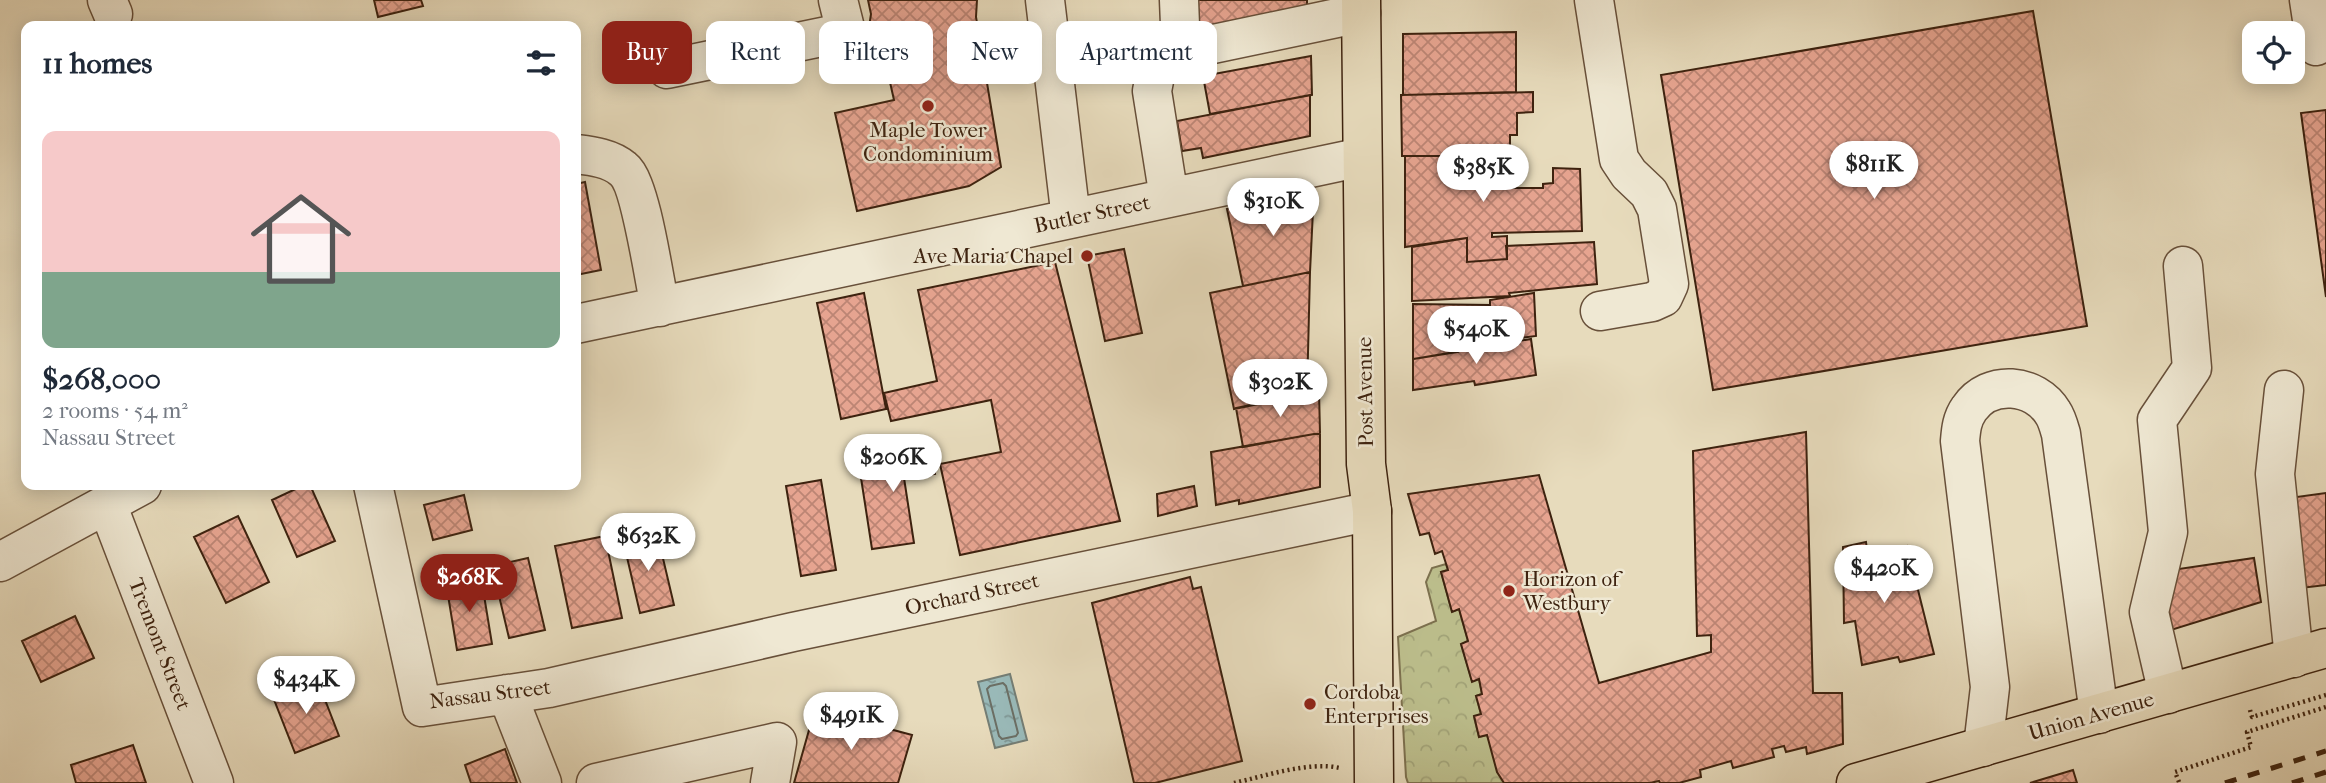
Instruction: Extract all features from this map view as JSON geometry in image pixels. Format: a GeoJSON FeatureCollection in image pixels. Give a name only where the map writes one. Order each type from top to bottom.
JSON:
{"type":"FeatureCollection","features":[{"type":"Feature","properties":{"kind":"main road","name":"Post Avenue"},"geometry":{"type":"LineString","coordinates":[[1361,7],[1366,464],[1372,511],[1374,783]]}},
{"type":"Feature","properties":{"kind":"main road","name":"Union Avenue"},"geometry":{"type":"LineString","coordinates":[[1856,783],[2310,653]]}},
{"type":"Feature","properties":{"kind":"street"},"geometry":{"type":"LineString","coordinates":[[692,64],[845,32],[838,0]]}},
{"type":"Feature","properties":{"kind":"street"},"geometry":{"type":"LineString","coordinates":[[1045,0],[1071,219]]}},
{"type":"Feature","properties":{"kind":"street"},"geometry":{"type":"LineString","coordinates":[[1179,0],[1180,21]]}},
{"type":"Feature","properties":{"kind":"street"},"geometry":{"type":"LineString","coordinates":[[1594,0],[1619,159],[1629,174],[1649,193],[1657,209],[1669,284],[1663,297],[1651,302],[1600,311]]}},
{"type":"Feature","properties":{"kind":"street"},"geometry":{"type":"LineString","coordinates":[[2309,0],[2316,46]]}},
{"type":"Feature","properties":{"kind":"street"},"geometry":{"type":"LineString","coordinates":[[1217,42],[1361,7]]}},
{"type":"Feature","properties":{"kind":"street"},"geometry":{"type":"LineString","coordinates":[[1153,84],[1152,91],[1169,198]]}},
{"type":"Feature","properties":{"kind":"street"},"geometry":{"type":"LineString","coordinates":[[581,154],[597,156],[624,169],[637,196],[660,307]]}},
{"type":"Feature","properties":{"kind":"street","name":"Butler Street"},"geometry":{"type":"LineString","coordinates":[[581,323],[1362,158]]}},
{"type":"Feature","properties":{"kind":"street"},"geometry":{"type":"LineString","coordinates":[[2168,694],[2149,612],[2168,532],[2157,420],[2192,368],[2183,266]]}},
{"type":"Feature","properties":{"kind":"street"},"geometry":{"type":"LineString","coordinates":[[1983,747],[1990,687],[1960,441],[1962,424],[1970,408],[1982,396],[1998,389],[2015,388],[2031,392],[2045,402],[2055,415],[2061,433],[2099,714]]}},
{"type":"Feature","properties":{"kind":"street"},"geometry":{"type":"LineString","coordinates":[[2284,390],[2275,474],[2310,653]]}},
{"type":"Feature","properties":{"kind":"street"},"geometry":{"type":"LineString","coordinates":[[0,562],[133,490]]}},
{"type":"Feature","properties":{"kind":"street","name":"Nassau Street"},"geometry":{"type":"LineString","coordinates":[[374,490],[422,707],[572,683]]}},
{"type":"Feature","properties":{"kind":"street","name":"Tremont Street"},"geometry":{"type":"LineString","coordinates":[[107,504],[214,783]]}},
{"type":"Feature","properties":{"kind":"street","name":"Orchard Street"},"geometry":{"type":"LineString","coordinates":[[572,683],[793,632],[1372,511]]}},
{"type":"Feature","properties":{"kind":"street"},"geometry":{"type":"LineString","coordinates":[[507,694],[542,783]]}},
{"type":"Feature","properties":{"kind":"street"},"geometry":{"type":"LineString","coordinates":[[596,783],[777,742],[770,783]]}},
{"type":"Feature","properties":{"kind":"path"},"geometry":{"type":"LineString","coordinates":[[2250,710],[2252,717],[2326,695]]}},
{"type":"Feature","properties":{"kind":"path"},"geometry":{"type":"LineString","coordinates":[[2179,782],[2175,772],[2252,747],[2247,732],[2326,707]]}},
{"type":"Feature","properties":{"kind":"path"},"geometry":{"type":"LineString","coordinates":[[1234,783],[1297,769],[1332,766]]}},
{"type":"Feature","properties":{"kind":"green space"},"geometry":{"type":"Polygon","coordinates":[[[1446,564],[1448,570],[1441,572],[1452,612],[1459,609],[1468,641],[1461,644],[1472,681],[1479,679],[1482,694],[1476,696],[1481,714],[1474,717],[1479,737],[1487,735],[1504,783],[1408,783],[1406,777],[1398,637],[1436,621],[1426,582],[1432,568],[1446,564]]]}},
{"type":"Feature","properties":{"kind":"water"},"geometry":{"type":"Polygon","coordinates":[[[1010,674],[1027,740],[995,748],[978,682],[1010,674]]]}},
{"type":"Feature","properties":{"kind":"building"},"geometry":{"type":"Polygon","coordinates":[[[374,0],[421,0],[423,6],[378,17],[374,0]]]}},
{"type":"Feature","properties":{"kind":"building","name":"Maple Tower Condominium"},"geometry":{"type":"Polygon","coordinates":[[[868,0],[977,0],[977,21],[947,21],[947,84],[987,84],[1001,167],[969,186],[857,211],[835,113],[894,100],[890,84],[933,84],[933,21],[870,21],[868,0]]]}},
{"type":"Feature","properties":{"kind":"building"},"geometry":{"type":"Polygon","coordinates":[[[1193,0],[1307,0],[1307,15],[1217,34],[1217,21],[1198,21],[1193,0]]]}},
{"type":"Feature","properties":{"kind":"building"},"geometry":{"type":"Polygon","coordinates":[[[2033,11],[2087,326],[1713,390],[1661,75],[2033,11]]]}},
{"type":"Feature","properties":{"kind":"building"},"geometry":{"type":"Polygon","coordinates":[[[1516,32],[1516,92],[1403,95],[1403,34],[1516,32]]]}},
{"type":"Feature","properties":{"kind":"building"},"geometry":{"type":"Polygon","coordinates":[[[1311,56],[1312,95],[1210,114],[1204,84],[1217,84],[1217,73],[1311,56]]]}},
{"type":"Feature","properties":{"kind":"building"},"geometry":{"type":"Polygon","coordinates":[[[1533,92],[1533,112],[1517,113],[1517,135],[1510,135],[1510,153],[1505,153],[1505,156],[1402,156],[1401,95],[1533,92]]]}},
{"type":"Feature","properties":{"kind":"building"},"geometry":{"type":"Polygon","coordinates":[[[1310,95],[1310,136],[1203,158],[1201,148],[1182,151],[1177,121],[1310,95]]]}},
{"type":"Feature","properties":{"kind":"building"},"geometry":{"type":"Polygon","coordinates":[[[2326,110],[2326,297],[2301,113],[2326,110]]]}},
{"type":"Feature","properties":{"kind":"building"},"geometry":{"type":"Polygon","coordinates":[[[1405,156],[1505,156],[1505,188],[1543,188],[1543,184],[1553,183],[1553,168],[1580,169],[1582,231],[1492,233],[1492,237],[1507,236],[1507,259],[1467,262],[1467,238],[1405,247],[1405,156]]]}},
{"type":"Feature","properties":{"kind":"building"},"geometry":{"type":"Polygon","coordinates":[[[585,182],[601,270],[581,274],[581,183],[585,182]]]}},
{"type":"Feature","properties":{"kind":"building"},"geometry":{"type":"Polygon","coordinates":[[[1314,190],[1310,272],[1243,286],[1227,209],[1314,190]]]}},
{"type":"Feature","properties":{"kind":"building"},"geometry":{"type":"Polygon","coordinates":[[[1467,238],[1467,262],[1507,259],[1506,246],[1594,242],[1597,284],[1509,293],[1510,296],[1412,301],[1412,247],[1467,238]]]}},
{"type":"Feature","properties":{"kind":"building"},"geometry":{"type":"Polygon","coordinates":[[[1124,249],[1142,333],[1105,341],[1087,256],[1124,249]]]}},
{"type":"Feature","properties":{"kind":"building"},"geometry":{"type":"Polygon","coordinates":[[[1055,262],[1120,521],[960,555],[940,464],[1001,452],[991,400],[891,421],[884,393],[937,381],[918,290],[1055,262]]]}},
{"type":"Feature","properties":{"kind":"building"},"geometry":{"type":"Polygon","coordinates":[[[1310,272],[1307,394],[1234,409],[1210,293],[1310,272]]]}},
{"type":"Feature","properties":{"kind":"building"},"geometry":{"type":"Polygon","coordinates":[[[864,293],[886,409],[841,419],[817,303],[864,293]]]}},
{"type":"Feature","properties":{"kind":"building"},"geometry":{"type":"Polygon","coordinates":[[[1534,293],[1536,336],[1491,342],[1491,336],[1458,334],[1458,352],[1413,359],[1413,304],[1490,305],[1490,300],[1534,293]]]}},
{"type":"Feature","properties":{"kind":"building"},"geometry":{"type":"Polygon","coordinates":[[[1531,339],[1536,375],[1475,385],[1474,381],[1413,390],[1413,359],[1531,339]]]}},
{"type":"Feature","properties":{"kind":"building"},"geometry":{"type":"Polygon","coordinates":[[[1319,391],[1320,433],[1243,447],[1236,408],[1319,391]]]}},
{"type":"Feature","properties":{"kind":"building","name":"Horizon of Westbury"},"geometry":{"type":"Polygon","coordinates":[[[1806,432],[1813,693],[1842,693],[1843,744],[1807,754],[1806,747],[1786,752],[1784,746],[1772,749],[1774,757],[1733,768],[1731,761],[1700,770],[1701,777],[1679,783],[1504,783],[1497,772],[1487,735],[1479,737],[1474,716],[1481,714],[1476,696],[1482,694],[1479,679],[1472,682],[1461,644],[1468,641],[1459,609],[1452,612],[1441,572],[1448,570],[1442,551],[1435,554],[1429,533],[1420,535],[1408,494],[1539,475],[1599,683],[1711,652],[1711,635],[1697,636],[1693,451],[1806,432]]]}},
{"type":"Feature","properties":{"kind":"building"},"geometry":{"type":"Polygon","coordinates":[[[1320,433],[1320,487],[1239,504],[1239,500],[1216,505],[1211,452],[1320,433]]]}},
{"type":"Feature","properties":{"kind":"building"},"geometry":{"type":"Polygon","coordinates":[[[930,441],[935,474],[904,478],[914,543],[872,549],[859,465],[903,459],[900,445],[930,441]]]}},
{"type":"Feature","properties":{"kind":"building"},"geometry":{"type":"Polygon","coordinates":[[[821,480],[836,570],[801,576],[786,486],[821,480]]]}},
{"type":"Feature","properties":{"kind":"building"},"geometry":{"type":"Polygon","coordinates":[[[1194,486],[1197,506],[1158,516],[1157,494],[1194,486]]]}},
{"type":"Feature","properties":{"kind":"building"},"geometry":{"type":"Polygon","coordinates":[[[293,490],[312,490],[335,541],[297,557],[272,500],[293,490]]]}},
{"type":"Feature","properties":{"kind":"building"},"geometry":{"type":"Polygon","coordinates":[[[2326,493],[2326,585],[2301,588],[2289,498],[2326,493]]]}},
{"type":"Feature","properties":{"kind":"building"},"geometry":{"type":"Polygon","coordinates":[[[464,495],[472,530],[433,540],[424,505],[464,495]]]}},
{"type":"Feature","properties":{"kind":"building"},"geometry":{"type":"Polygon","coordinates":[[[238,516],[269,582],[226,603],[194,537],[238,516]]]}},
{"type":"Feature","properties":{"kind":"building"},"geometry":{"type":"Polygon","coordinates":[[[657,533],[674,605],[640,613],[623,540],[657,533]]]}},
{"type":"Feature","properties":{"kind":"building"},"geometry":{"type":"Polygon","coordinates":[[[605,536],[622,618],[572,628],[555,546],[605,536]]]}},
{"type":"Feature","properties":{"kind":"building"},"geometry":{"type":"Polygon","coordinates":[[[1866,542],[1868,558],[1907,546],[1934,654],[1900,662],[1898,657],[1862,665],[1855,621],[1844,623],[1843,547],[1866,542]]]}},
{"type":"Feature","properties":{"kind":"building"},"geometry":{"type":"Polygon","coordinates":[[[528,558],[545,630],[509,638],[492,566],[528,558]]]}},
{"type":"Feature","properties":{"kind":"building"},"geometry":{"type":"Polygon","coordinates":[[[2254,558],[2261,602],[2171,630],[2165,571],[2254,558]]]}},
{"type":"Feature","properties":{"kind":"building"},"geometry":{"type":"Polygon","coordinates":[[[481,577],[492,644],[457,650],[446,583],[481,577]]]}},
{"type":"Feature","properties":{"kind":"building"},"geometry":{"type":"Polygon","coordinates":[[[1190,577],[1193,589],[1201,587],[1242,761],[1155,783],[1134,783],[1092,603],[1190,577]]]}},
{"type":"Feature","properties":{"kind":"building"},"geometry":{"type":"Polygon","coordinates":[[[75,616],[94,658],[41,682],[22,641],[75,616]]]}},
{"type":"Feature","properties":{"kind":"building"},"geometry":{"type":"Polygon","coordinates":[[[317,679],[339,736],[295,753],[273,697],[317,679]]]}},
{"type":"Feature","properties":{"kind":"building"},"geometry":{"type":"Polygon","coordinates":[[[815,709],[912,735],[898,783],[794,783],[815,709]]]}},
{"type":"Feature","properties":{"kind":"building"},"geometry":{"type":"Polygon","coordinates":[[[133,745],[146,783],[76,783],[71,765],[133,745]]]}},
{"type":"Feature","properties":{"kind":"building"},"geometry":{"type":"Polygon","coordinates":[[[505,749],[517,783],[471,783],[465,765],[505,749]]]}},
{"type":"Feature","properties":{"kind":"building"},"geometry":{"type":"Polygon","coordinates":[[[2073,770],[2077,783],[2030,783],[2073,770]]]}},
{"type":"Feature","properties":{"kind":"railway"},"geometry":{"type":"LineString","coordinates":[[2225,783],[2326,751]]}},
{"type":"Feature","properties":{"kind":"railway"},"geometry":{"type":"LineString","coordinates":[[2292,783],[2326,772]]}},
{"type":"Feature","properties":{"kind":"place","name":"Maple Tower Condominium"},"geometry":{"type":"Point","coordinates":[928,106]}},
{"type":"Feature","properties":{"kind":"place","name":"Ave Maria Chapel"},"geometry":{"type":"Point","coordinates":[1087,256]}},
{"type":"Feature","properties":{"kind":"place","name":"Horizon of Westbury"},"geometry":{"type":"Point","coordinates":[1509,591]}},
{"type":"Feature","properties":{"kind":"place","name":"Cordoba Enterprises"},"geometry":{"type":"Point","coordinates":[1310,704]}}]}
